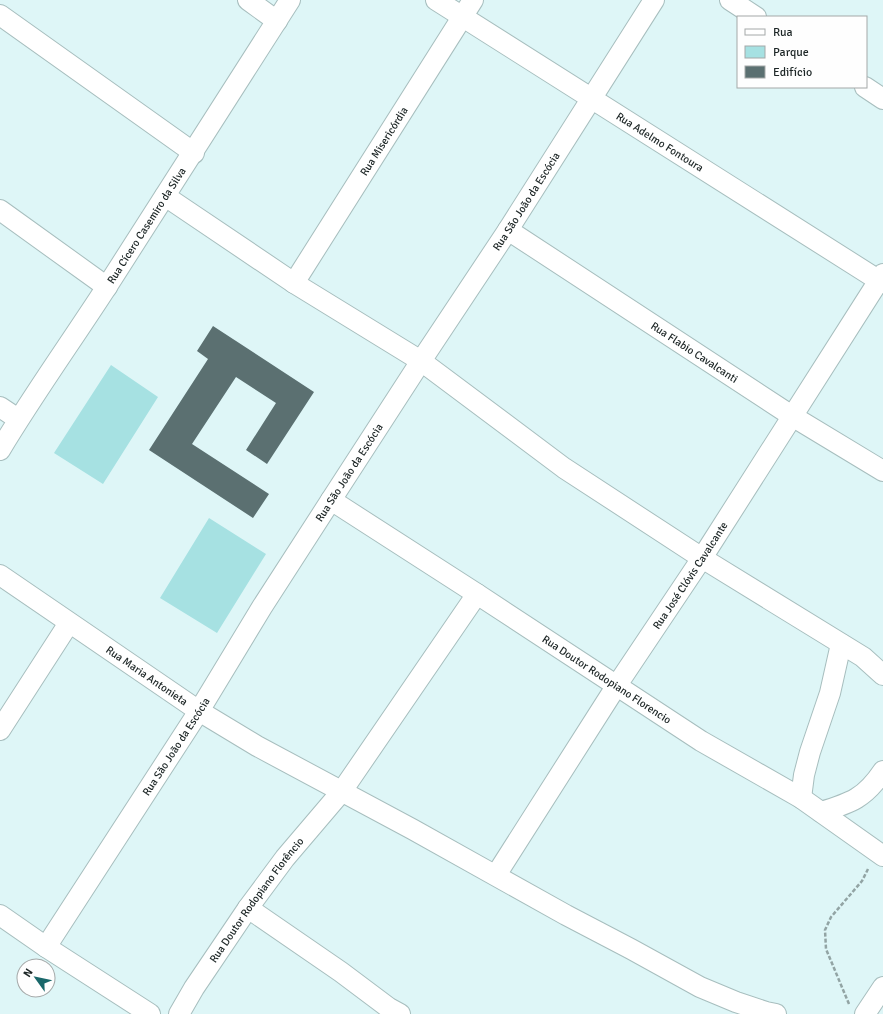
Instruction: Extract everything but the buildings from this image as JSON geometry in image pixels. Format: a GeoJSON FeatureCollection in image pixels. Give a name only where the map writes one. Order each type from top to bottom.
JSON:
{"type":"FeatureCollection","features":[{"type":"Feature","properties":{"kind":"street"},"geometry":{"type":"LineString","coordinates":[[248,0],[277,21]]}},
{"type":"Feature","properties":{"kind":"street","name":"Rua Cícero Casemiro da Silva"},"geometry":{"type":"LineString","coordinates":[[0,450],[18,420],[194,153],[290,0]]}},
{"type":"Feature","properties":{"kind":"street","name":"Rua Adelmo Fontoura"},"geometry":{"type":"LineString","coordinates":[[436,0],[591,99],[882,279]]}},
{"type":"Feature","properties":{"kind":"street","name":"Rua Misericórdia"},"geometry":{"type":"LineString","coordinates":[[294,283],[473,0]]}},
{"type":"Feature","properties":{"kind":"street","name":"Rua São João da Escócia"},"geometry":{"type":"LineString","coordinates":[[46,947],[199,711],[262,607],[421,361],[508,230],[654,0]]}},
{"type":"Feature","properties":{"kind":"street"},"geometry":{"type":"LineString","coordinates":[[730,0],[754,16]]}},
{"type":"Feature","properties":{"kind":"street"},"geometry":{"type":"LineString","coordinates":[[0,16],[194,153]]}},
{"type":"Feature","properties":{"kind":"street"},"geometry":{"type":"LineString","coordinates":[[866,88],[883,99]]}},
{"type":"Feature","properties":{"kind":"street"},"geometry":{"type":"LineString","coordinates":[[165,196],[294,283],[421,361],[564,468],[702,558],[863,657],[883,675]]}},
{"type":"Feature","properties":{"kind":"street"},"geometry":{"type":"LineString","coordinates":[[0,210],[107,287]]}},
{"type":"Feature","properties":{"kind":"street","name":"Rua Flabio Cavalcanti"},"geometry":{"type":"LineString","coordinates":[[508,230],[792,416],[883,471]]}},
{"type":"Feature","properties":{"kind":"street","name":"Rua José Clóvis Cavalcante"},"geometry":{"type":"LineString","coordinates":[[496,875],[617,685],[702,558],[792,416],[882,279]]}},
{"type":"Feature","properties":{"kind":"street"},"geometry":{"type":"LineString","coordinates":[[0,407],[18,420]]}},
{"type":"Feature","properties":{"kind":"street","name":"Rua Doutor Rodopiano Florencio"},"geometry":{"type":"LineString","coordinates":[[331,500],[701,741],[801,798],[877,851]]}},
{"type":"Feature","properties":{"kind":"street","name":"Rua Maria Antonieta"},"geometry":{"type":"LineString","coordinates":[[0,575],[199,711],[257,746],[496,875],[566,915],[631,948],[700,987],[748,1006],[776,1014]]}},
{"type":"Feature","properties":{"kind":"street","name":"Rua Doutor Rodopiano Florêncio"},"geometry":{"type":"LineString","coordinates":[[179,1014],[198,982],[248,908],[285,858],[342,791],[477,594]]}},
{"type":"Feature","properties":{"kind":"street"},"geometry":{"type":"LineString","coordinates":[[0,730],[69,623]]}},
{"type":"Feature","properties":{"kind":"street"},"geometry":{"type":"LineString","coordinates":[[801,798],[804,775],[810,752],[830,693],[841,644]]}},
{"type":"Feature","properties":{"kind":"street"},"geometry":{"type":"LineString","coordinates":[[821,812],[854,800],[866,792],[883,771]]}},
{"type":"Feature","properties":{"kind":"street"},"geometry":{"type":"LineString","coordinates":[[248,908],[341,972],[389,1008],[400,1014]]}},
{"type":"Feature","properties":{"kind":"street"},"geometry":{"type":"LineString","coordinates":[[0,915],[46,947],[150,1014]]}},
{"type":"Feature","properties":{"kind":"street"},"geometry":{"type":"LineString","coordinates":[[858,1011],[883,987]]}},
{"type":"Feature","properties":{"kind":"path"},"geometry":{"type":"LineString","coordinates":[[858,1011],[826,949],[825,930],[831,917],[867,873],[871,852],[877,851]]}},
{"type":"Feature","properties":{"kind":"green space"},"geometry":{"type":"Polygon","coordinates":[[[111,365],[158,397],[103,484],[54,453],[111,365]]]}},
{"type":"Feature","properties":{"kind":"green space"},"geometry":{"type":"Polygon","coordinates":[[[209,518],[266,554],[217,633],[160,598],[209,518]]]}}]}
